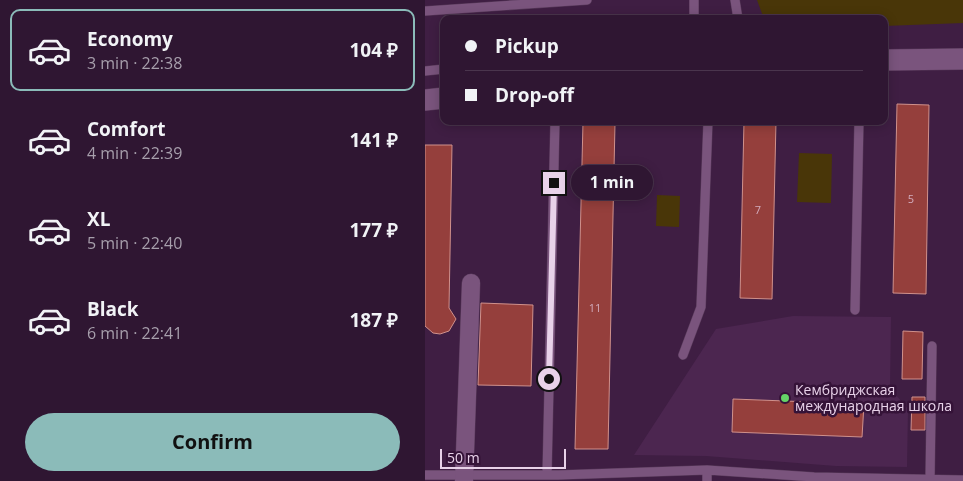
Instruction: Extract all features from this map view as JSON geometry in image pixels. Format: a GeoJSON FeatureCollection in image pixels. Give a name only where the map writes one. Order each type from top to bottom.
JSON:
{"type":"FeatureCollection","features":[{"type":"Feature","properties":{"kind":"street"},"geometry":{"type":"LineString","coordinates":[[888,60],[963,59]]}},
{"type":"Feature","properties":{"kind":"street"},"geometry":{"type":"LineString","coordinates":[[425,100],[440,98]]}},
{"type":"Feature","properties":{"kind":"street"},"geometry":{"type":"LineString","coordinates":[[464,478],[471,283]]}},
{"type":"Feature","properties":{"kind":"lane"},"geometry":{"type":"LineString","coordinates":[[425,11],[587,0]]}},
{"type":"Feature","properties":{"kind":"lane"},"geometry":{"type":"LineString","coordinates":[[694,0],[694,15]]}},
{"type":"Feature","properties":{"kind":"lane"},"geometry":{"type":"LineString","coordinates":[[735,0],[737,15]]}},
{"type":"Feature","properties":{"kind":"lane"},"geometry":{"type":"LineString","coordinates":[[425,71],[440,69]]}},
{"type":"Feature","properties":{"kind":"lane"},"geometry":{"type":"LineString","coordinates":[[547,475],[555,125]]}},
{"type":"Feature","properties":{"kind":"lane"},"geometry":{"type":"LineString","coordinates":[[683,355],[701,307],[708,125]]}},
{"type":"Feature","properties":{"kind":"lane"},"geometry":{"type":"LineString","coordinates":[[855,310],[859,125]]}},
{"type":"Feature","properties":{"kind":"lane"},"geometry":{"type":"LineString","coordinates":[[930,480],[932,346]]}},
{"type":"Feature","properties":{"kind":"lane"},"geometry":{"type":"LineString","coordinates":[[425,475],[464,478],[547,475],[558,478],[647,476],[707,470],[814,477],[963,480]]}},
{"type":"Feature","properties":{"kind":"lane"},"geometry":{"type":"LineString","coordinates":[[707,470],[707,481]]}},
{"type":"Feature","properties":{"kind":"shaded area"},"geometry":{"type":"Polygon","coordinates":[[[757,0],[963,0],[963,23],[888,26],[888,15],[763,15],[757,0]]]}},
{"type":"Feature","properties":{"kind":"shaded area"},"geometry":{"type":"Polygon","coordinates":[[[799,153],[832,154],[831,203],[797,202],[799,153]]]}},
{"type":"Feature","properties":{"kind":"shaded area"},"geometry":{"type":"Polygon","coordinates":[[[657,195],[680,196],[679,227],[656,226],[657,195]]]}},
{"type":"Feature","properties":{"kind":"shaded area","name":"Кембриджская международная школа"},"geometry":{"type":"Polygon","coordinates":[[[793,316],[891,317],[890,388],[908,409],[907,467],[836,466],[706,456],[634,455],[716,329],[793,316]]]}},
{"type":"Feature","properties":{"kind":"building"},"geometry":{"type":"Polygon","coordinates":[[[897,104],[929,105],[926,294],[893,293],[897,104]]]}},
{"type":"Feature","properties":{"kind":"building"},"geometry":{"type":"Polygon","coordinates":[[[583,125],[615,125],[608,449],[575,449],[583,125]]]}},
{"type":"Feature","properties":{"kind":"building"},"geometry":{"type":"Polygon","coordinates":[[[744,125],[776,125],[772,299],[740,298],[744,125]]]}},
{"type":"Feature","properties":{"kind":"building"},"geometry":{"type":"Polygon","coordinates":[[[425,145],[452,145],[449,308],[456,319],[449,331],[440,334],[433,333],[425,326],[425,145]]]}},
{"type":"Feature","properties":{"kind":"building"},"geometry":{"type":"Polygon","coordinates":[[[481,303],[533,305],[531,386],[478,385],[481,303]]]}},
{"type":"Feature","properties":{"kind":"building"},"geometry":{"type":"Polygon","coordinates":[[[903,331],[923,332],[922,379],[902,379],[903,331]]]}},
{"type":"Feature","properties":{"kind":"building"},"geometry":{"type":"Polygon","coordinates":[[[912,397],[925,397],[925,430],[911,430],[912,397]]]}},
{"type":"Feature","properties":{"kind":"building"},"geometry":{"type":"Polygon","coordinates":[[[733,399],[864,404],[862,437],[732,432],[733,399]]]}},
{"type":"Feature","properties":{"kind":"place","name":"Кембриджская международная школа"},"geometry":{"type":"Point","coordinates":[785,398]}},
{"type":"Feature","properties":{"kind":"route"},"geometry":{"type":"LineString","coordinates":[[549,379],[554,183]]}}]}
